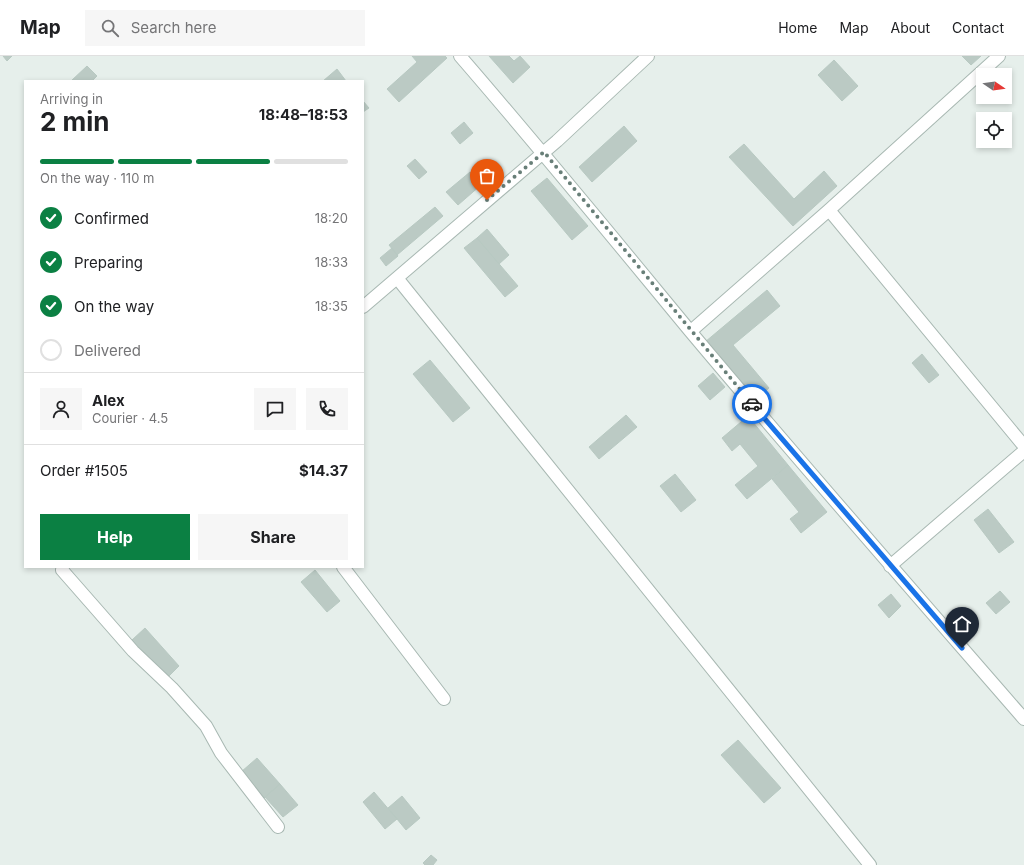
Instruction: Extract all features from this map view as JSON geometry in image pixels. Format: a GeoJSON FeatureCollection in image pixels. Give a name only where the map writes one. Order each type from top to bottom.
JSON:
{"type":"FeatureCollection","features":[{"type":"Feature","properties":{"kind":"street"},"geometry":{"type":"LineString","coordinates":[[460,56],[544,152],[691,331],[890,566],[1024,719]]}},
{"type":"Feature","properties":{"kind":"street"},"geometry":{"type":"LineString","coordinates":[[364,306],[544,152],[648,56]]}},
{"type":"Feature","properties":{"kind":"street"},"geometry":{"type":"LineString","coordinates":[[691,331],[829,210],[999,56]]}},
{"type":"Feature","properties":{"kind":"street"},"geometry":{"type":"LineString","coordinates":[[829,210],[1024,446]]}},
{"type":"Feature","properties":{"kind":"street"},"geometry":{"type":"LineString","coordinates":[[397,278],[870,865]]}},
{"type":"Feature","properties":{"kind":"street"},"geometry":{"type":"LineString","coordinates":[[890,566],[1024,451]]}},
{"type":"Feature","properties":{"kind":"street"},"geometry":{"type":"LineString","coordinates":[[63,568],[62,570],[132,651],[172,688],[206,726],[221,753],[278,827]]}},
{"type":"Feature","properties":{"kind":"street"},"geometry":{"type":"LineString","coordinates":[[344,568],[444,699]]}},
{"type":"Feature","properties":{"kind":"building"},"geometry":{"type":"Polygon","coordinates":[[[3,56],[12,56],[7,61],[3,56]]]}},
{"type":"Feature","properties":{"kind":"building"},"geometry":{"type":"Polygon","coordinates":[[[412,56],[445,56],[447,58],[399,102],[387,89],[417,62],[412,56]]]}},
{"type":"Feature","properties":{"kind":"building"},"geometry":{"type":"Polygon","coordinates":[[[489,56],[509,56],[514,61],[520,56],[530,67],[513,83],[489,56]]]}},
{"type":"Feature","properties":{"kind":"building"},"geometry":{"type":"Polygon","coordinates":[[[962,56],[981,56],[971,65],[962,56]]]}},
{"type":"Feature","properties":{"kind":"building"},"geometry":{"type":"Polygon","coordinates":[[[834,60],[858,86],[842,101],[818,75],[834,60]]]}},
{"type":"Feature","properties":{"kind":"building"},"geometry":{"type":"Polygon","coordinates":[[[87,66],[97,76],[93,80],[72,80],[87,66]]]}},
{"type":"Feature","properties":{"kind":"building"},"geometry":{"type":"Polygon","coordinates":[[[337,69],[345,80],[324,80],[337,69]]]}},
{"type":"Feature","properties":{"kind":"building"},"geometry":{"type":"Polygon","coordinates":[[[364,102],[369,108],[364,111],[364,102]]]}},
{"type":"Feature","properties":{"kind":"building"},"geometry":{"type":"Polygon","coordinates":[[[464,122],[473,133],[460,144],[451,133],[464,122]]]}},
{"type":"Feature","properties":{"kind":"building"},"geometry":{"type":"Polygon","coordinates":[[[624,126],[637,141],[592,182],[579,167],[624,126]]]}},
{"type":"Feature","properties":{"kind":"building"},"geometry":{"type":"Polygon","coordinates":[[[744,144],[794,199],[824,171],[837,186],[793,226],[729,157],[744,144]]]}},
{"type":"Feature","properties":{"kind":"building"},"geometry":{"type":"Polygon","coordinates":[[[415,159],[427,172],[419,179],[407,166],[415,159]]]}},
{"type":"Feature","properties":{"kind":"building"},"geometry":{"type":"Polygon","coordinates":[[[470,172],[481,185],[458,205],[446,192],[470,172]]]}},
{"type":"Feature","properties":{"kind":"building"},"geometry":{"type":"Polygon","coordinates":[[[547,178],[588,226],[572,240],[531,191],[547,178]]]}},
{"type":"Feature","properties":{"kind":"building"},"geometry":{"type":"Polygon","coordinates":[[[435,207],[443,216],[397,255],[389,245],[435,207]]]}},
{"type":"Feature","properties":{"kind":"building"},"geometry":{"type":"Polygon","coordinates":[[[487,229],[509,255],[499,264],[477,238],[487,229]]]}},
{"type":"Feature","properties":{"kind":"building"},"geometry":{"type":"Polygon","coordinates":[[[477,238],[518,286],[505,297],[464,248],[477,238]]]}},
{"type":"Feature","properties":{"kind":"building"},"geometry":{"type":"Polygon","coordinates":[[[392,248],[398,256],[386,266],[380,258],[392,248]]]}},
{"type":"Feature","properties":{"kind":"building"},"geometry":{"type":"Polygon","coordinates":[[[767,290],[780,306],[733,345],[769,388],[754,400],[705,342],[767,290]]]}},
{"type":"Feature","properties":{"kind":"building"},"geometry":{"type":"Polygon","coordinates":[[[922,354],[939,375],[929,383],[912,363],[922,354]]]}},
{"type":"Feature","properties":{"kind":"building"},"geometry":{"type":"Polygon","coordinates":[[[430,360],[470,408],[453,422],[413,374],[430,360]]]}},
{"type":"Feature","properties":{"kind":"building"},"geometry":{"type":"Polygon","coordinates":[[[713,373],[725,387],[710,400],[698,386],[713,373]]]}},
{"type":"Feature","properties":{"kind":"building"},"geometry":{"type":"Polygon","coordinates":[[[626,415],[637,427],[599,459],[589,447],[626,415]]]}},
{"type":"Feature","properties":{"kind":"building"},"geometry":{"type":"Polygon","coordinates":[[[748,416],[788,465],[747,499],[735,485],[758,466],[740,444],[732,451],[722,438],[748,416]]]}},
{"type":"Feature","properties":{"kind":"building"},"geometry":{"type":"Polygon","coordinates":[[[788,465],[827,512],[801,533],[790,519],[799,512],[772,479],[788,465]]]}},
{"type":"Feature","properties":{"kind":"building"},"geometry":{"type":"Polygon","coordinates":[[[675,474],[696,500],[681,512],[660,486],[675,474]]]}},
{"type":"Feature","properties":{"kind":"building"},"geometry":{"type":"Polygon","coordinates":[[[988,509],[1014,542],[999,553],[974,520],[988,509]]]}},
{"type":"Feature","properties":{"kind":"building"},"geometry":{"type":"Polygon","coordinates":[[[315,570],[340,601],[327,612],[301,582],[315,570]]]}},
{"type":"Feature","properties":{"kind":"building"},"geometry":{"type":"Polygon","coordinates":[[[1000,591],[1010,602],[996,614],[986,603],[1000,591]]]}},
{"type":"Feature","properties":{"kind":"building"},"geometry":{"type":"Polygon","coordinates":[[[891,594],[901,606],[889,618],[878,605],[891,594]]]}},
{"type":"Feature","properties":{"kind":"building"},"geometry":{"type":"Polygon","coordinates":[[[145,628],[179,666],[167,678],[132,640],[145,628]]]}},
{"type":"Feature","properties":{"kind":"building"},"geometry":{"type":"Polygon","coordinates":[[[738,740],[781,788],[764,803],[721,755],[738,740]]]}},
{"type":"Feature","properties":{"kind":"building"},"geometry":{"type":"Polygon","coordinates":[[[257,758],[280,784],[264,798],[241,772],[257,758]]]}},
{"type":"Feature","properties":{"kind":"building"},"geometry":{"type":"Polygon","coordinates":[[[280,784],[298,805],[283,817],[265,797],[280,784]]]}},
{"type":"Feature","properties":{"kind":"building"},"geometry":{"type":"Polygon","coordinates":[[[374,792],[397,819],[385,829],[363,802],[374,792]]]}},
{"type":"Feature","properties":{"kind":"building"},"geometry":{"type":"Polygon","coordinates":[[[402,796],[420,818],[406,830],[388,808],[402,796]]]}},
{"type":"Feature","properties":{"kind":"building"},"geometry":{"type":"Polygon","coordinates":[[[431,855],[437,860],[433,865],[425,865],[423,863],[431,855]]]}},
{"type":"Feature","properties":{"kind":"way so far"},"geometry":{"type":"LineString","coordinates":[[487,200],[544,152],[752,404]]}},
{"type":"Feature","properties":{"kind":"route"},"geometry":{"type":"LineString","coordinates":[[752,404],[962,648]]}}]}
